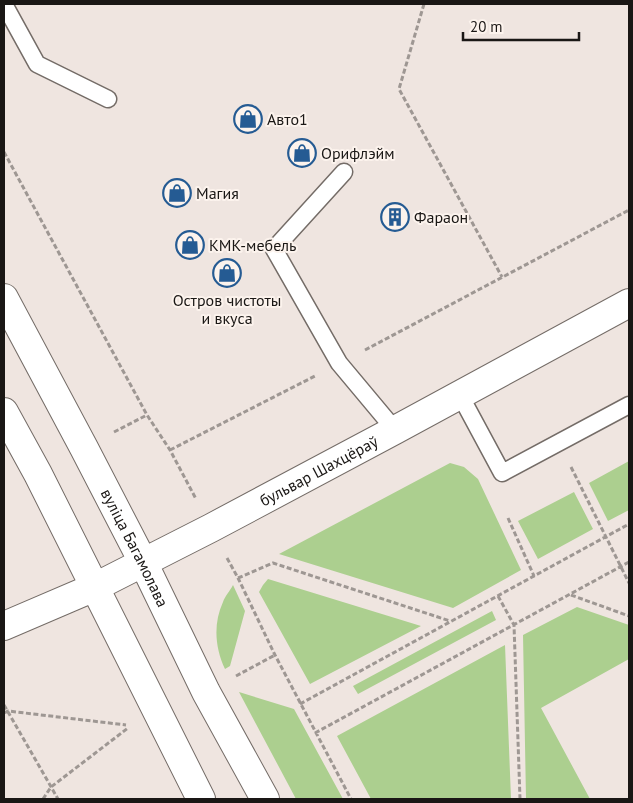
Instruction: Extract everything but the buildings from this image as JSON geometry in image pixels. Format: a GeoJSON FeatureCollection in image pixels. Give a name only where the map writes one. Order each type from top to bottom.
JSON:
{"type":"FeatureCollection","features":[{"type":"Feature","properties":{"kind":"main road","name":"вуліца Багамолава"},"geometry":{"type":"LineString","coordinates":[[4,298],[143,562],[206,692],[264,799]]}},
{"type":"Feature","properties":{"kind":"main road","name":"бульвар Шахцёраў"},"geometry":{"type":"LineString","coordinates":[[4,626],[95,587],[211,528],[629,304]]}},
{"type":"Feature","properties":{"kind":"main road"},"geometry":{"type":"LineString","coordinates":[[4,412],[38,474],[201,799]]}},
{"type":"Feature","properties":{"kind":"lane"},"geometry":{"type":"LineString","coordinates":[[4,4],[38,64],[108,99]]}},
{"type":"Feature","properties":{"kind":"lane"},"geometry":{"type":"LineString","coordinates":[[344,172],[274,249],[339,363],[395,430]]}},
{"type":"Feature","properties":{"kind":"lane"},"geometry":{"type":"LineString","coordinates":[[460,395],[502,473],[629,405]]}},
{"type":"Feature","properties":{"kind":"path"},"geometry":{"type":"LineString","coordinates":[[424,4],[398,89],[502,278]]}},
{"type":"Feature","properties":{"kind":"path"},"geometry":{"type":"LineString","coordinates":[[4,152],[147,415]]}},
{"type":"Feature","properties":{"kind":"path"},"geometry":{"type":"LineString","coordinates":[[170,450],[629,210]]}},
{"type":"Feature","properties":{"kind":"path"},"geometry":{"type":"LineString","coordinates":[[558,443],[629,583]]}},
{"type":"Feature","properties":{"kind":"path"},"geometry":{"type":"LineString","coordinates":[[508,518],[534,576]]}},
{"type":"Feature","properties":{"kind":"path"},"geometry":{"type":"LineString","coordinates":[[300,704],[629,524]]}},
{"type":"Feature","properties":{"kind":"path"},"geometry":{"type":"LineString","coordinates":[[315,733],[629,562]]}},
{"type":"Feature","properties":{"kind":"path"},"geometry":{"type":"LineString","coordinates":[[351,799],[300,704],[238,578],[273,564],[450,621]]}},
{"type":"Feature","properties":{"kind":"path"},"geometry":{"type":"LineString","coordinates":[[570,595],[629,616]]}},
{"type":"Feature","properties":{"kind":"path"},"geometry":{"type":"LineString","coordinates":[[498,596],[514,625],[520,799]]}},
{"type":"Feature","properties":{"kind":"path"},"geometry":{"type":"LineString","coordinates":[[4,705],[6,712],[58,799]]}},
{"type":"Feature","properties":{"kind":"path"},"geometry":{"type":"LineString","coordinates":[[43,799],[51,787],[130,726]]}},
{"type":"Feature","properties":{"kind":"green space"},"geometry":{"type":"Polygon","coordinates":[[[629,461],[629,510],[608,521],[589,483],[629,461]]]}},
{"type":"Feature","properties":{"kind":"green space"},"geometry":{"type":"Polygon","coordinates":[[[450,463],[464,467],[478,479],[521,570],[453,608],[279,554],[450,463]]]}},
{"type":"Feature","properties":{"kind":"green space"},"geometry":{"type":"Polygon","coordinates":[[[574,492],[593,529],[538,559],[518,521],[574,492]]]}},
{"type":"Feature","properties":{"kind":"green space"},"geometry":{"type":"Polygon","coordinates":[[[268,579],[421,626],[310,684],[259,592],[268,579]]]}},
{"type":"Feature","properties":{"kind":"green space"},"geometry":{"type":"Polygon","coordinates":[[[233,585],[245,611],[230,666],[225,669],[217,644],[217,627],[223,602],[233,585]]]}},
{"type":"Feature","properties":{"kind":"green space"},"geometry":{"type":"Polygon","coordinates":[[[577,607],[629,625],[629,659],[541,708],[590,799],[526,799],[523,635],[577,607]]]}},
{"type":"Feature","properties":{"kind":"green space"},"geometry":{"type":"Polygon","coordinates":[[[492,611],[496,620],[358,694],[353,686],[492,611]]]}},
{"type":"Feature","properties":{"kind":"green space"},"geometry":{"type":"Polygon","coordinates":[[[505,645],[511,799],[371,799],[337,736],[505,645]]]}},
{"type":"Feature","properties":{"kind":"green space"},"geometry":{"type":"Polygon","coordinates":[[[239,692],[294,709],[343,799],[296,799],[239,692]]]}},
{"type":"Feature","properties":{"kind":"place","name":"Авто1"},"geometry":{"type":"Point","coordinates":[248,119]}},
{"type":"Feature","properties":{"kind":"place","name":"Орифлэйм"},"geometry":{"type":"Point","coordinates":[302,153]}},
{"type":"Feature","properties":{"kind":"place","name":"Магия"},"geometry":{"type":"Point","coordinates":[177,193]}},
{"type":"Feature","properties":{"kind":"place","name":"Фараон"},"geometry":{"type":"Point","coordinates":[395,217]}},
{"type":"Feature","properties":{"kind":"place","name":"КМК-мебель"},"geometry":{"type":"Point","coordinates":[190,245]}},
{"type":"Feature","properties":{"kind":"place","name":"Остров чистоты и вкуса"},"geometry":{"type":"Point","coordinates":[227,273]}}]}
